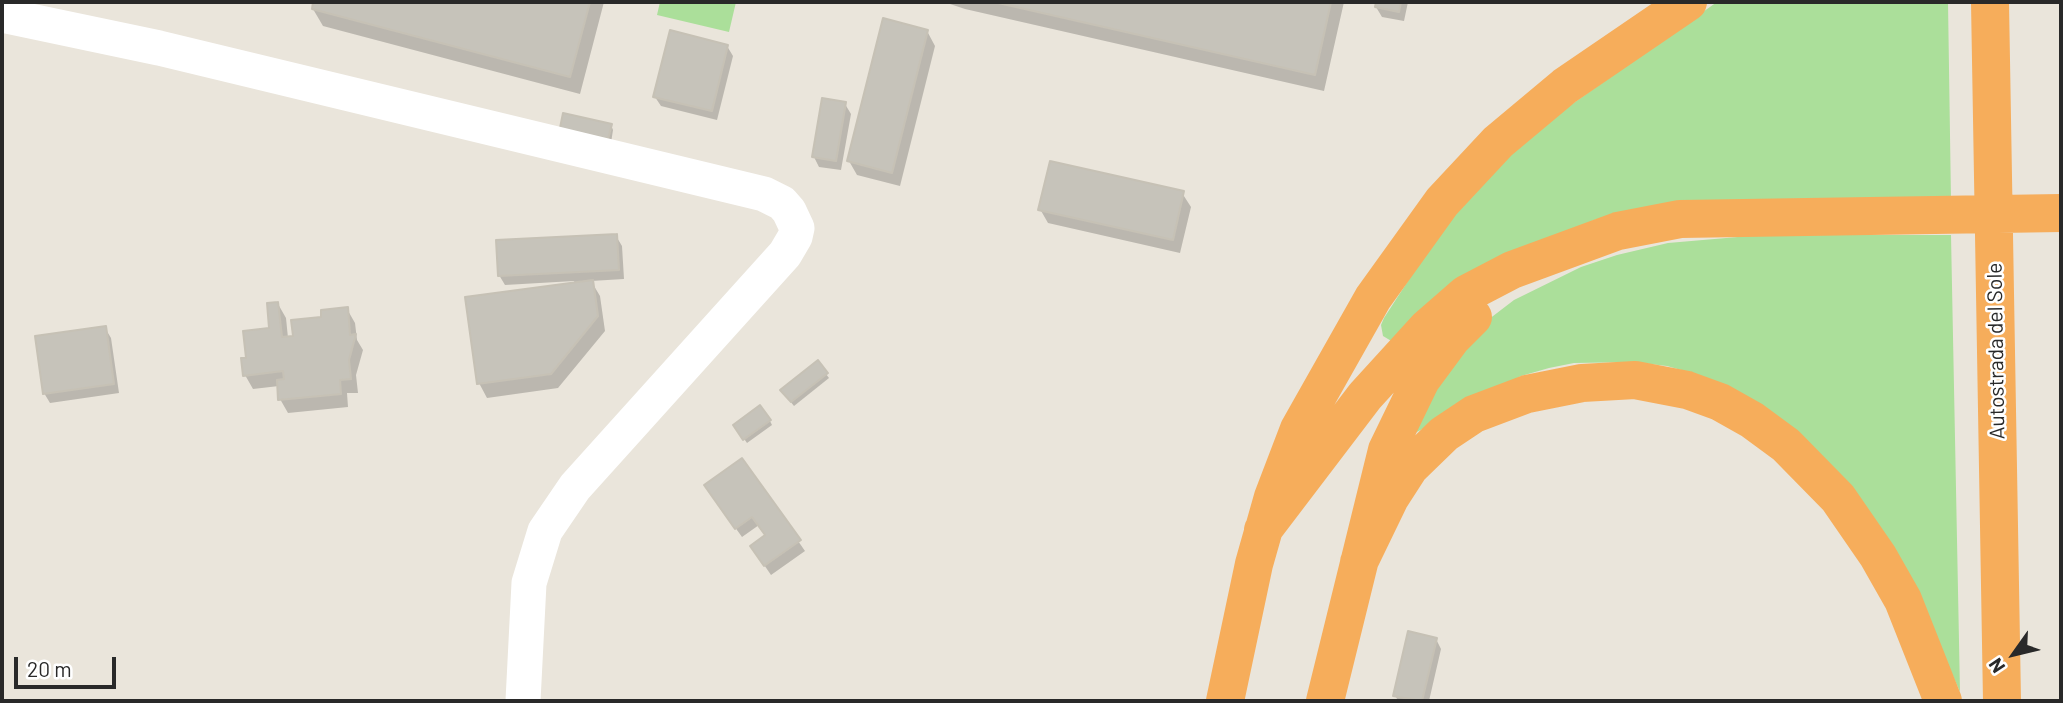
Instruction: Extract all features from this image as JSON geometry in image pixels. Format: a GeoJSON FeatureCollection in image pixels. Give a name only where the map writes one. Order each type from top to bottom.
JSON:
{"type":"FeatureCollection","features":[{"type":"Feature","properties":{"kind":"highway"},"geometry":{"type":"LineString","coordinates":[[1225,701],[1263,530],[1299,429],[1321,385],[1373,298],[1442,202],[1485,155],[1543,103],[1688,2]]}},
{"type":"Feature","properties":{"kind":"highway","name":"Autostrada del Sole"},"geometry":{"type":"LineString","coordinates":[[1990,2],[2002,701]]}},
{"type":"Feature","properties":{"kind":"highway"},"geometry":{"type":"LineString","coordinates":[[1263,530],[1365,396],[1427,328],[1480,286],[1531,263],[1618,231],[1680,219],[2061,213]]}},
{"type":"Feature","properties":{"kind":"highway"},"geometry":{"type":"LineString","coordinates":[[1325,701],[1387,450],[1411,396],[1452,338],[1531,263]]}},
{"type":"Feature","properties":{"kind":"highway"},"geometry":{"type":"LineString","coordinates":[[1359,562],[1390,498],[1410,467],[1444,434],[1474,414],[1527,394],[1582,383],[1635,380],[1679,388],[1720,402],[1752,420],[1791,450],[1838,498],[1872,547],[1903,600],[1943,701]]}},
{"type":"Feature","properties":{"kind":"street"},"geometry":{"type":"LineString","coordinates":[[2,15],[159,48],[764,194],[782,203],[789,211],[797,228],[785,254],[575,487],[545,531],[529,583],[523,701]]}},
{"type":"Feature","properties":{"kind":"green space"},"geometry":{"type":"Polygon","coordinates":[[[660,2],[736,2],[729,32],[657,15],[660,2]]]}},
{"type":"Feature","properties":{"kind":"green space"},"geometry":{"type":"Polygon","coordinates":[[[1717,2],[1948,2],[1951,201],[1597,219],[1518,251],[1393,342],[1383,336],[1381,325],[1384,318],[1450,216],[1524,138],[1717,2]]]}},
{"type":"Feature","properties":{"kind":"green space"},"geometry":{"type":"Polygon","coordinates":[[[1761,235],[1951,235],[1960,692],[1926,614],[1699,375],[1667,366],[1633,362],[1574,363],[1549,368],[1521,376],[1415,433],[1414,417],[1480,326],[1514,300],[1581,267],[1617,255],[1668,243],[1761,235]]]}},
{"type":"Feature","properties":{"kind":"building"},"geometry":{"type":"Polygon","coordinates":[[[313,2],[590,2],[570,77],[312,9],[313,2]]]}},
{"type":"Feature","properties":{"kind":"building"},"geometry":{"type":"Polygon","coordinates":[[[994,2],[1331,2],[1315,75],[994,2]]]}},
{"type":"Feature","properties":{"kind":"building"},"geometry":{"type":"Polygon","coordinates":[[[1376,2],[1401,2],[1399,12],[1375,7],[1376,2]]]}},
{"type":"Feature","properties":{"kind":"building"},"geometry":{"type":"Polygon","coordinates":[[[883,18],[928,30],[892,173],[847,161],[883,18]]]}},
{"type":"Feature","properties":{"kind":"building"},"geometry":{"type":"Polygon","coordinates":[[[670,30],[728,45],[712,111],[653,97],[670,30]]]}},
{"type":"Feature","properties":{"kind":"building"},"geometry":{"type":"Polygon","coordinates":[[[822,98],[846,102],[836,161],[812,157],[822,98]]]}},
{"type":"Feature","properties":{"kind":"building"},"geometry":{"type":"Polygon","coordinates":[[[563,113],[612,124],[608,139],[560,128],[563,113]]]}},
{"type":"Feature","properties":{"kind":"building"},"geometry":{"type":"Polygon","coordinates":[[[1050,161],[1184,191],[1173,240],[1038,210],[1050,161]]]}},
{"type":"Feature","properties":{"kind":"building"},"geometry":{"type":"Polygon","coordinates":[[[617,234],[619,270],[498,276],[496,240],[617,234]]]}},
{"type":"Feature","properties":{"kind":"building"},"geometry":{"type":"Polygon","coordinates":[[[593,280],[598,316],[551,374],[477,384],[465,297],[593,280]]]}},
{"type":"Feature","properties":{"kind":"building"},"geometry":{"type":"Polygon","coordinates":[[[278,302],[282,337],[293,336],[291,320],[321,317],[321,310],[348,307],[350,335],[356,334],[349,360],[351,379],[340,380],[341,394],[278,400],[277,380],[284,379],[283,371],[243,376],[241,358],[246,358],[243,331],[269,328],[267,303],[278,302]]]}},
{"type":"Feature","properties":{"kind":"building"},"geometry":{"type":"Polygon","coordinates":[[[106,326],[114,384],[43,394],[35,336],[106,326]]]}},
{"type":"Feature","properties":{"kind":"building"},"geometry":{"type":"Polygon","coordinates":[[[818,360],[828,373],[791,402],[780,390],[818,360]]]}},
{"type":"Feature","properties":{"kind":"building"},"geometry":{"type":"Polygon","coordinates":[[[760,405],[771,420],[743,440],[733,425],[760,405]]]}},
{"type":"Feature","properties":{"kind":"building"},"geometry":{"type":"Polygon","coordinates":[[[742,458],[801,540],[764,566],[750,546],[765,535],[752,517],[735,529],[704,485],[742,458]]]}},
{"type":"Feature","properties":{"kind":"building"},"geometry":{"type":"Polygon","coordinates":[[[1408,631],[1437,638],[1422,701],[1393,696],[1408,631]]]}}]}
